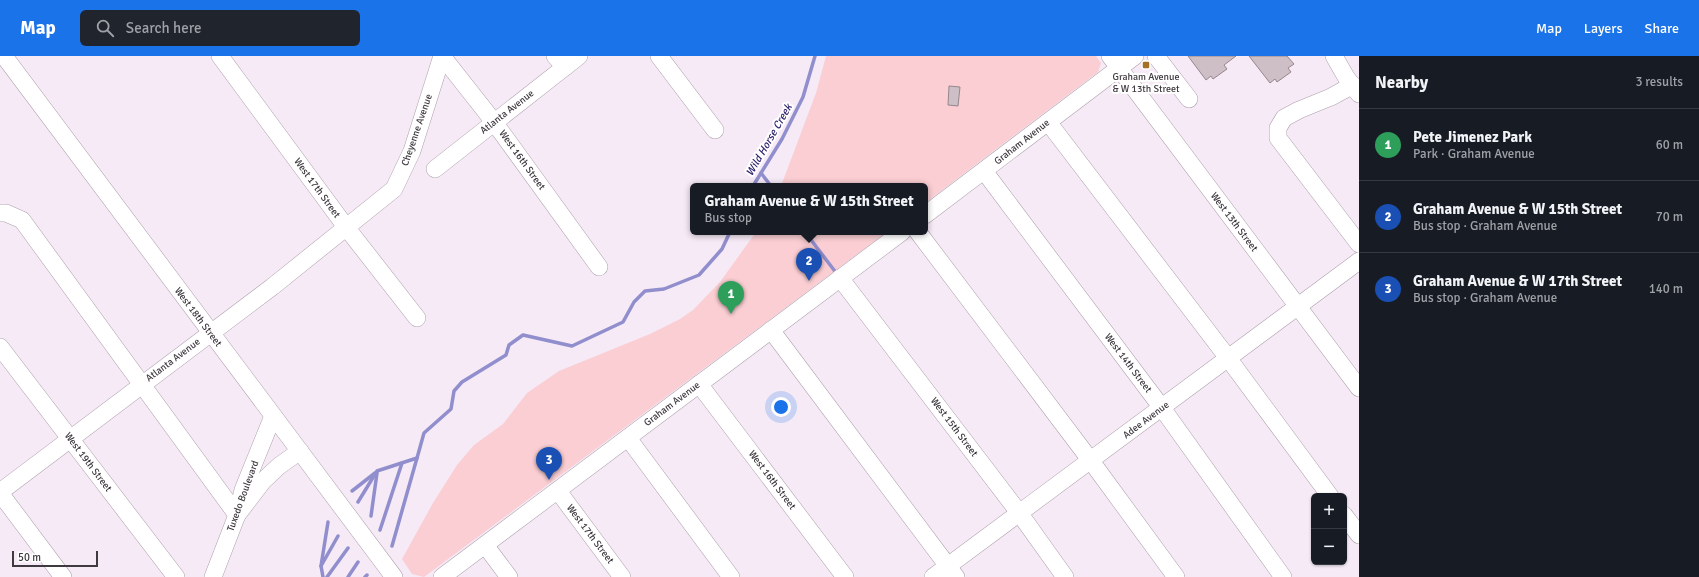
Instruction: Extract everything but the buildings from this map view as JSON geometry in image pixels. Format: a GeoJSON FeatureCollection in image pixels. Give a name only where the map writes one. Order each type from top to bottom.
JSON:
{"type":"FeatureCollection","features":[{"type":"Feature","properties":{"kind":"street","name":"West 18th Street"},"geometry":{"type":"LineString","coordinates":[[4,56],[394,577]]}},
{"type":"Feature","properties":{"kind":"street","name":"West 17th Street"},"geometry":{"type":"LineString","coordinates":[[220,56],[346,227],[417,318]]}},
{"type":"Feature","properties":{"kind":"street","name":"Cheyenne Avenue"},"geometry":{"type":"LineString","coordinates":[[346,227],[394,189],[412,152],[442,56]]}},
{"type":"Feature","properties":{"kind":"street","name":"West 16th Street"},"geometry":{"type":"LineString","coordinates":[[442,56],[494,122],[599,267]]}},
{"type":"Feature","properties":{"kind":"street","name":"Atlanta Avenue"},"geometry":{"type":"LineString","coordinates":[[435,169],[494,122],[560,62],[579,56]]}},
{"type":"Feature","properties":{"kind":"street"},"geometry":{"type":"LineString","coordinates":[[659,56],[715,130]]}},
{"type":"Feature","properties":{"kind":"street","name":"Graham Avenue"},"geometry":{"type":"LineString","coordinates":[[928,213],[1048,122],[1114,62],[1135,56]]}},
{"type":"Feature","properties":{"kind":"street"},"geometry":{"type":"LineString","coordinates":[[1156,56],[1189,99]]}},
{"type":"Feature","properties":{"kind":"street"},"geometry":{"type":"LineString","coordinates":[[1334,56],[1357,91],[1331,97],[1284,118],[1278,128],[1278,138],[1359,244]]}},
{"type":"Feature","properties":{"kind":"street","name":"West 13th Street"},"geometry":{"type":"LineString","coordinates":[[1114,62],[1359,388]]}},
{"type":"Feature","properties":{"kind":"street"},"geometry":{"type":"LineString","coordinates":[[1048,122],[1228,358],[1328,493]]}},
{"type":"Feature","properties":{"kind":"street","name":"West 14th Street"},"geometry":{"type":"LineString","coordinates":[[984,171],[1162,408],[1283,577]]}},
{"type":"Feature","properties":{"kind":"street"},"geometry":{"type":"LineString","coordinates":[[0,213],[6,213],[22,220],[237,515],[263,480],[300,451]]}},
{"type":"Feature","properties":{"kind":"street","name":"Atlanta Avenue"},"geometry":{"type":"LineString","coordinates":[[0,493],[70,438],[272,287],[346,227]]}},
{"type":"Feature","properties":{"kind":"street","name":"Graham Avenue"},"geometry":{"type":"LineString","coordinates":[[442,577],[898,235]]}},
{"type":"Feature","properties":{"kind":"street"},"geometry":{"type":"LineString","coordinates":[[920,235],[1091,461],[1176,577]]}},
{"type":"Feature","properties":{"kind":"street","name":"Adee Avenue"},"geometry":{"type":"LineString","coordinates":[[933,577],[952,571],[1020,514],[1297,306],[1359,262]]}},
{"type":"Feature","properties":{"kind":"street","name":"West 15th Street"},"geometry":{"type":"LineString","coordinates":[[840,278],[1020,514],[1065,577]]}},
{"type":"Feature","properties":{"kind":"street"},"geometry":{"type":"LineString","coordinates":[[771,330],[952,571]]}},
{"type":"Feature","properties":{"kind":"street","name":"West 19th Street"},"geometry":{"type":"LineString","coordinates":[[0,347],[176,577]]}},
{"type":"Feature","properties":{"kind":"street","name":"West 16th Street"},"geometry":{"type":"LineString","coordinates":[[699,384],[845,577]]}},
{"type":"Feature","properties":{"kind":"street","name":"Tuxedo Boulevard"},"geometry":{"type":"LineString","coordinates":[[213,577],[237,515],[244,490],[273,416]]}},
{"type":"Feature","properties":{"kind":"street"},"geometry":{"type":"LineString","coordinates":[[628,438],[731,577]]}},
{"type":"Feature","properties":{"kind":"street","name":"West 17th Street"},"geometry":{"type":"LineString","coordinates":[[558,491],[622,577]]}},
{"type":"Feature","properties":{"kind":"street"},"geometry":{"type":"LineString","coordinates":[[0,493],[63,577]]}},
{"type":"Feature","properties":{"kind":"street"},"geometry":{"type":"LineString","coordinates":[[1347,519],[1359,535]]}},
{"type":"Feature","properties":{"kind":"street"},"geometry":{"type":"LineString","coordinates":[[485,545],[509,577]]}},
{"type":"Feature","properties":{"kind":"shaded area"},"geometry":{"type":"Polygon","coordinates":[[[826,56],[1096,56],[1101,63],[1098,72],[928,201],[928,183],[782,183],[816,93],[826,56]]]}},
{"type":"Feature","properties":{"kind":"shaded area"},"geometry":{"type":"Polygon","coordinates":[[[754,235],[883,235],[424,577],[412,574],[402,559],[433,503],[457,465],[474,445],[503,424],[527,393],[559,371],[650,334],[680,319],[693,310],[720,282],[754,235]]]}},
{"type":"Feature","properties":{"kind":"waterway","name":"Wild Horse Creek"},"geometry":{"type":"LineString","coordinates":[[755,183],[782,139],[803,97],[815,56]]}},
{"type":"Feature","properties":{"kind":"waterway"},"geometry":{"type":"LineString","coordinates":[[761,173],[769,183]]}},
{"type":"Feature","properties":{"kind":"waterway","name":"Wild Horse Creek"},"geometry":{"type":"LineString","coordinates":[[358,502],[377,471],[417,458],[424,433],[451,409],[454,391],[462,382],[506,355],[509,345],[523,335],[572,346],[623,322],[634,302],[645,291],[664,289],[699,275],[722,249],[729,235]]}},
{"type":"Feature","properties":{"kind":"waterway"},"geometry":{"type":"LineString","coordinates":[[807,235],[837,274]]}},
{"type":"Feature","properties":{"kind":"waterway","name":"Wild Horse Creek"},"geometry":{"type":"LineString","coordinates":[[392,546],[417,458]]}},
{"type":"Feature","properties":{"kind":"waterway","name":"Wild Horse Creek"},"geometry":{"type":"LineString","coordinates":[[380,530],[402,463]]}},
{"type":"Feature","properties":{"kind":"waterway","name":"Wild Horse Creek"},"geometry":{"type":"LineString","coordinates":[[352,491],[375,473]]}},
{"type":"Feature","properties":{"kind":"waterway","name":"Wild Horse Creek"},"geometry":{"type":"LineString","coordinates":[[371,516],[377,473]]}},
{"type":"Feature","properties":{"kind":"waterway","name":"Wild Horse Creek"},"geometry":{"type":"LineString","coordinates":[[321,566],[328,522]]}},
{"type":"Feature","properties":{"kind":"waterway","name":"Wild Horse Creek"},"geometry":{"type":"LineString","coordinates":[[323,577],[321,566],[338,536]]}},
{"type":"Feature","properties":{"kind":"waterway","name":"Wild Horse Creek"},"geometry":{"type":"LineString","coordinates":[[327,577],[348,548]]}},
{"type":"Feature","properties":{"kind":"waterway","name":"Wild Horse Creek"},"geometry":{"type":"LineString","coordinates":[[348,577],[358,562]]}},
{"type":"Feature","properties":{"kind":"place","name":"Graham Avenue & W 13th Street"},"geometry":{"type":"Point","coordinates":[1146,65]}},
{"type":"Feature","properties":{"kind":"place","name":"Graham Avenue & W 15th Street"},"geometry":{"type":"Point","coordinates":[809,281]}},
{"type":"Feature","properties":{"kind":"place","name":"Pete Jimenez Park"},"geometry":{"type":"Point","coordinates":[731,314]}},
{"type":"Feature","properties":{"kind":"place","name":"Graham Avenue & W 17th Street"},"geometry":{"type":"Point","coordinates":[549,480]}}]}
